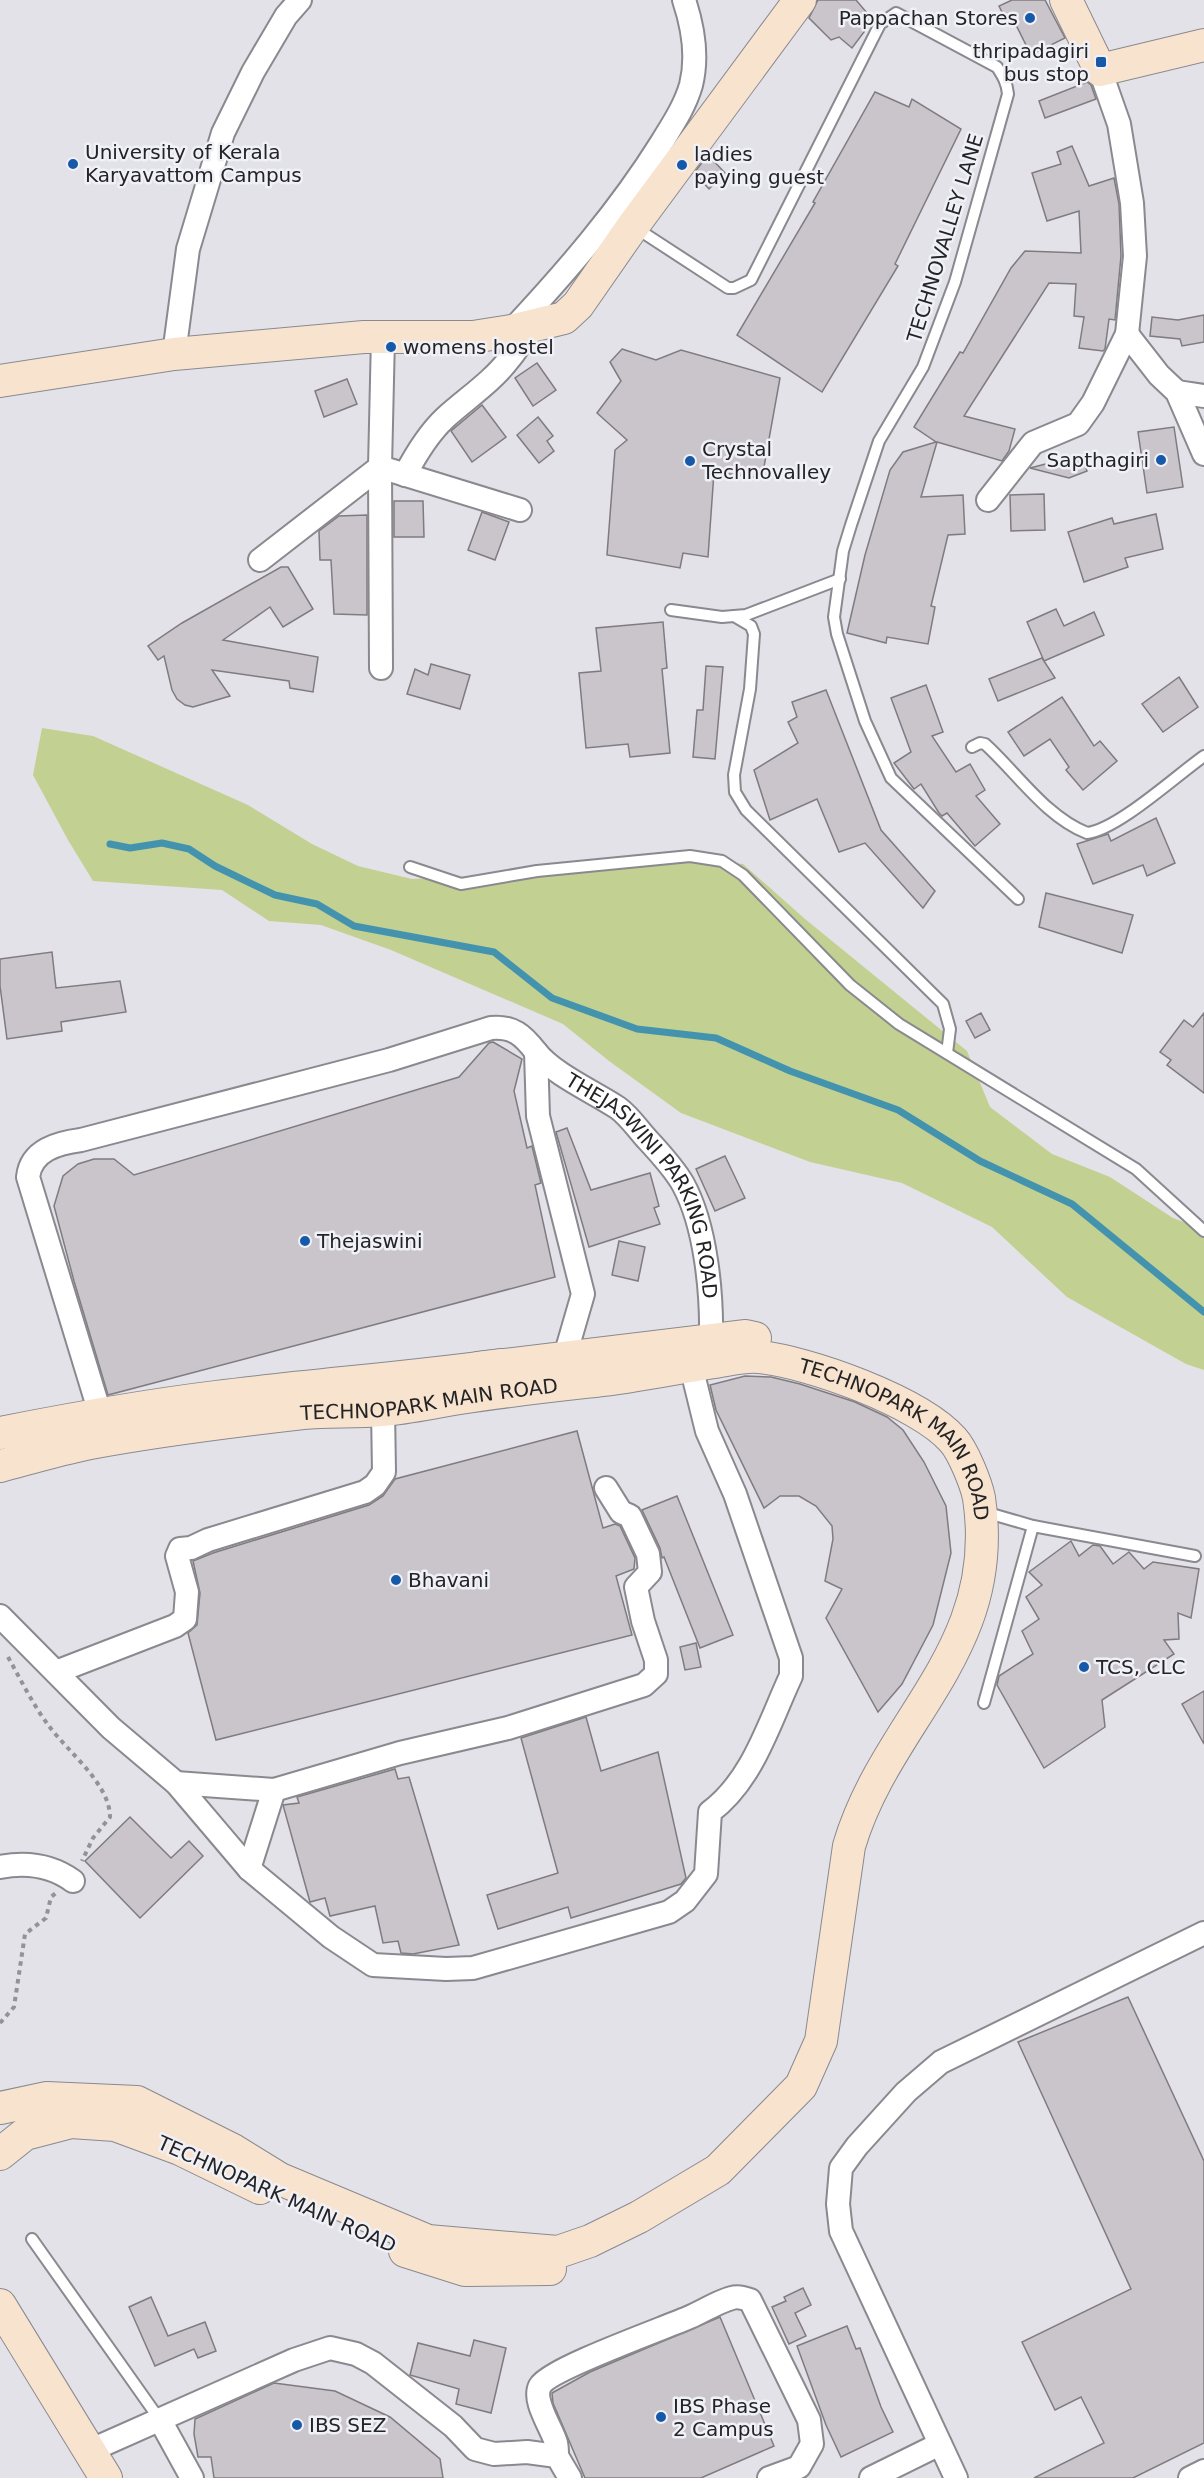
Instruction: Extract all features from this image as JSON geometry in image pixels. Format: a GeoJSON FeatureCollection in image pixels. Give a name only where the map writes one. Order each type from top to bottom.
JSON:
{"type":"FeatureCollection","features":[{"type":"Feature","properties":{"kind":"street"},"geometry":{"type":"LineString","coordinates":[[174,354],[188,249],[223,134],[253,72],[286,16],[300,0]]}},
{"type":"Feature","properties":{"kind":"street"},"geometry":{"type":"LineString","coordinates":[[405,475],[417,452],[444,418],[486,384],[510,358],[520,329],[647,166],[684,104],[691,84],[695,49],[684,0]]}},
{"type":"Feature","properties":{"kind":"street"},"geometry":{"type":"LineString","coordinates":[[0,381],[174,354],[383,337],[473,337],[564,318],[578,305],[633,226],[800,0]]}},
{"type":"Feature","properties":{"kind":"street"},"geometry":{"type":"LineString","coordinates":[[988,500],[1033,442],[1078,424],[1093,403],[1127,334],[1135,256],[1132,204],[1119,123],[1100,70],[1066,0]]}},
{"type":"Feature","properties":{"kind":"street"},"geometry":{"type":"LineString","coordinates":[[1100,70],[1204,45]]}},
{"type":"Feature","properties":{"kind":"street"},"geometry":{"type":"LineString","coordinates":[[1127,334],[1159,375],[1177,392],[1204,454]]}},
{"type":"Feature","properties":{"kind":"street"},"geometry":{"type":"LineString","coordinates":[[381,668],[380,467],[383,337]]}},
{"type":"Feature","properties":{"kind":"street"},"geometry":{"type":"LineString","coordinates":[[1177,392],[1204,396]]}},
{"type":"Feature","properties":{"kind":"street"},"geometry":{"type":"LineString","coordinates":[[380,467],[520,510]]}},
{"type":"Feature","properties":{"kind":"street"},"geometry":{"type":"LineString","coordinates":[[260,560],[380,467]]}},
{"type":"Feature","properties":{"kind":"street","name":"THEJASWINI PARKING ROAD"},"geometry":{"type":"LineString","coordinates":[[80,1417],[99,1410],[28,1177],[29,1166],[40,1155],[53,1145],[81,1140],[389,1060],[491,1028],[505,1027],[517,1031],[546,1063],[621,1110],[683,1184],[699,1229],[707,1273],[712,1312],[711,1340]]}},
{"type":"Feature","properties":{"kind":"street","name":"THEJASWINI PARKING ROAD"},"geometry":{"type":"LineString","coordinates":[[536,1052],[538,1116],[583,1294],[565,1356]]}},
{"type":"Feature","properties":{"kind":"street","name":"TECHNOPARK MAIN ROAD"},"geometry":{"type":"LineString","coordinates":[[0,2154],[24,2134],[71,2122],[115,2125],[180,2149],[349,2230],[435,2262],[465,2270],[572,2269],[662,2226],[747,2160],[790,2119],[835,2049],[841,1973],[852,1891],[868,1821],[965,1661],[984,1613],[995,1515],[989,1485],[975,1445],[942,1413],[888,1379],[810,1348],[746,1336],[479,1368]]}},
{"type":"Feature","properties":{"kind":"street","name":"TECHNOPARK MAIN ROAD"},"geometry":{"type":"LineString","coordinates":[[0,1433],[80,1417],[216,1397],[746,1336]]}},
{"type":"Feature","properties":{"kind":"street","name":"TECHNOPARK MAIN ROAD"},"geometry":{"type":"LineString","coordinates":[[0,1466],[88,1444],[130,1437],[306,1413],[383,1410],[464,1397],[630,1377],[755,1356],[815,1369],[880,1393],[927,1419],[954,1440],[976,1483],[982,1552],[976,1592],[950,1659],[886,1763],[857,1820],[848,1856],[821,2041],[801,2086],[718,2170],[639,2217],[590,2241],[558,2252],[428,2241],[280,2179],[233,2151],[137,2102],[47,2098],[0,2108]]}},
{"type":"Feature","properties":{"kind":"street"},"geometry":{"type":"LineString","coordinates":[[0,1617],[111,1728],[176,1784],[249,1869],[331,1937],[373,1965],[401,1968],[473,1968],[669,1912],[685,1901],[706,1874],[710,1812],[725,1801],[746,1775],[790,1676],[791,1667],[791,1658],[735,1494],[707,1431],[691,1366]]}},
{"type":"Feature","properties":{"kind":"street"},"geometry":{"type":"LineString","coordinates":[[56,1672],[164,1631],[184,1619],[187,1592],[177,1556],[180,1549],[191,1548],[208,1540],[364,1492],[375,1485],[384,1472],[383,1410]]}},
{"type":"Feature","properties":{"kind":"street"},"geometry":{"type":"LineString","coordinates":[[176,1784],[274,1790],[400,1753],[508,1728],[644,1685],[656,1674],[656,1660],[643,1621],[636,1587],[650,1572],[648,1554],[630,1516],[621,1512],[606,1488]]}},
{"type":"Feature","properties":{"kind":"street"},"geometry":{"type":"LineString","coordinates":[[249,1869],[274,1790]]}},
{"type":"Feature","properties":{"kind":"street"},"geometry":{"type":"LineString","coordinates":[[0,1867],[18,1864],[45,1866],[73,1881]]}},
{"type":"Feature","properties":{"kind":"street"},"geometry":{"type":"LineString","coordinates":[[956,2478],[841,2231],[838,2204],[841,2168],[857,2146],[906,2092],[940,2062],[1204,1933]]}},
{"type":"Feature","properties":{"kind":"street"},"geometry":{"type":"LineString","coordinates":[[570,2478],[557,2456],[556,2441],[544,2416],[538,2396],[543,2382],[571,2366],[735,2296],[750,2300],[809,2420],[812,2444],[802,2473],[769,2478]]}},
{"type":"Feature","properties":{"kind":"street"},"geometry":{"type":"LineString","coordinates":[[0,2305],[87,2464]]}},
{"type":"Feature","properties":{"kind":"street"},"geometry":{"type":"LineString","coordinates":[[0,2340],[87,2464],[105,2478]]}},
{"type":"Feature","properties":{"kind":"street"},"geometry":{"type":"LineString","coordinates":[[87,2464],[160,2420],[294,2360],[330,2348],[356,2354],[373,2363],[453,2426],[475,2449],[494,2454],[527,2452],[557,2456]]}},
{"type":"Feature","properties":{"kind":"street"},"geometry":{"type":"LineString","coordinates":[[160,2420],[192,2478]]}},
{"type":"Feature","properties":{"kind":"street"},"geometry":{"type":"LineString","coordinates":[[871,2478],[940,2444]]}},
{"type":"Feature","properties":{"kind":"street"},"geometry":{"type":"LineString","coordinates":[[1190,2478],[1204,2472]]}},
{"type":"Feature","properties":{"kind":"lane","name":"TECHNOVALLEY LANE"},"geometry":{"type":"LineString","coordinates":[[633,226],[728,288],[734,288],[751,280],[880,24],[896,13],[997,67],[1002,75],[1007,84],[1008,94],[955,282],[923,367],[879,441],[848,534],[834,617],[837,634],[865,721],[891,778],[1018,900]]}},
{"type":"Feature","properties":{"kind":"lane"},"geometry":{"type":"LineString","coordinates":[[671,610],[722,617],[746,615],[801,596],[840,579]]}},
{"type":"Feature","properties":{"kind":"lane"},"geometry":{"type":"LineString","coordinates":[[734,616],[751,626],[754,634],[750,689],[734,775],[735,792],[746,810],[943,1004],[950,1029],[948,1053]]}},
{"type":"Feature","properties":{"kind":"lane"},"geometry":{"type":"LineString","coordinates":[[972,747],[980,742],[985,744],[1030,791],[1060,817],[1087,833],[1096,831],[1118,819],[1204,756]]}},
{"type":"Feature","properties":{"kind":"lane"},"geometry":{"type":"LineString","coordinates":[[410,867],[461,884],[537,871],[641,860],[690,856],[722,861],[743,875],[850,985],[899,1024],[1136,1169],[1204,1231]]}},
{"type":"Feature","properties":{"kind":"lane"},"geometry":{"type":"LineString","coordinates":[[995,1515],[1033,1526],[1195,1556]]}},
{"type":"Feature","properties":{"kind":"lane"},"geometry":{"type":"LineString","coordinates":[[984,1703],[1033,1526]]}},
{"type":"Feature","properties":{"kind":"lane"},"geometry":{"type":"LineString","coordinates":[[32,2239],[160,2420]]}},
{"type":"Feature","properties":{"kind":"path"},"geometry":{"type":"LineString","coordinates":[[0,2023],[14,2007],[25,1934],[46,1918],[51,1897],[73,1881],[93,1838],[110,1817],[110,1808],[100,1786],[48,1725],[4,1649]]}},
{"type":"Feature","properties":{"kind":"green space"},"geometry":{"type":"Polygon","coordinates":[[[42,728],[93,736],[248,805],[312,844],[358,866],[412,879],[621,869],[680,857],[743,864],[805,919],[967,1051],[990,1107],[1052,1154],[1110,1177],[1173,1218],[1204,1230],[1204,1370],[1186,1364],[1067,1297],[992,1227],[902,1183],[810,1162],[681,1113],[609,1061],[563,1024],[391,950],[321,925],[269,921],[222,890],[93,881],[33,775],[42,728]]]}},
{"type":"Feature","properties":{"kind":"building"},"geometry":{"type":"Polygon","coordinates":[[[818,0],[856,0],[873,20],[852,48],[839,37],[831,40],[809,18],[818,0]]]}},
{"type":"Feature","properties":{"kind":"building"},"geometry":{"type":"Polygon","coordinates":[[[1012,0],[1045,0],[1065,38],[1031,55],[1015,23],[1009,26],[999,6],[1012,0]]]}},
{"type":"Feature","properties":{"kind":"building"},"geometry":{"type":"Polygon","coordinates":[[[1087,82],[1091,85],[1096,99],[1045,118],[1039,101],[1087,82]]]}},
{"type":"Feature","properties":{"kind":"building"},"geometry":{"type":"Polygon","coordinates":[[[875,92],[909,107],[912,99],[961,129],[895,264],[898,266],[822,392],[737,335],[815,203],[813,202],[875,92]]]}},
{"type":"Feature","properties":{"kind":"building"},"geometry":{"type":"Polygon","coordinates":[[[1072,146],[1089,186],[1114,178],[1119,204],[1121,256],[1115,320],[1109,319],[1105,349],[1103,351],[1079,348],[1084,317],[1074,316],[1076,284],[1049,283],[964,416],[1015,429],[1009,451],[1002,461],[937,442],[921,497],[963,495],[965,534],[948,535],[931,606],[935,607],[928,644],[887,637],[886,643],[847,633],[865,555],[890,470],[903,452],[936,442],[914,427],[960,352],[963,353],[1011,268],[1025,251],[1081,253],[1079,211],[1047,221],[1032,173],[1061,164],[1057,152],[1072,146]]]}},
{"type":"Feature","properties":{"kind":"building"},"geometry":{"type":"Polygon","coordinates":[[[708,155],[725,173],[709,189],[694,173],[708,155]]]}},
{"type":"Feature","properties":{"kind":"building"},"geometry":{"type":"Polygon","coordinates":[[[1204,315],[1204,342],[1182,346],[1180,339],[1150,336],[1152,317],[1178,320],[1204,315]]]}},
{"type":"Feature","properties":{"kind":"building","name":"Crystal Technovalley"},"geometry":{"type":"Polygon","coordinates":[[[622,349],[656,360],[681,350],[780,378],[762,478],[714,472],[708,557],[683,553],[680,568],[607,555],[615,450],[627,440],[597,413],[621,381],[610,362],[622,349]]]}},
{"type":"Feature","properties":{"kind":"building"},"geometry":{"type":"Polygon","coordinates":[[[537,363],[556,390],[533,406],[515,378],[537,363]]]}},
{"type":"Feature","properties":{"kind":"building"},"geometry":{"type":"Polygon","coordinates":[[[347,379],[357,404],[324,417],[315,391],[347,379]]]}},
{"type":"Feature","properties":{"kind":"building"},"geometry":{"type":"Polygon","coordinates":[[[482,405],[506,437],[472,462],[451,431],[482,405]]]}},
{"type":"Feature","properties":{"kind":"building"},"geometry":{"type":"Polygon","coordinates":[[[538,417],[553,436],[547,441],[554,451],[539,463],[517,435],[538,417]]]}},
{"type":"Feature","properties":{"kind":"building","name":"Sapthagiri"},"geometry":{"type":"Polygon","coordinates":[[[1174,427],[1183,487],[1147,493],[1138,432],[1174,427]]]}},
{"type":"Feature","properties":{"kind":"building"},"geometry":{"type":"Polygon","coordinates":[[[1081,455],[1087,471],[1069,478],[1030,468],[1081,455]]]}},
{"type":"Feature","properties":{"kind":"building"},"geometry":{"type":"Polygon","coordinates":[[[1044,494],[1045,530],[1011,531],[1010,495],[1044,494]]]}},
{"type":"Feature","properties":{"kind":"building"},"geometry":{"type":"Polygon","coordinates":[[[394,501],[423,501],[424,537],[394,537],[394,501]]]}},
{"type":"Feature","properties":{"kind":"building"},"geometry":{"type":"Polygon","coordinates":[[[482,512],[509,522],[495,560],[468,550],[482,512]]]}},
{"type":"Feature","properties":{"kind":"building"},"geometry":{"type":"Polygon","coordinates":[[[1156,514],[1163,549],[1125,558],[1128,567],[1084,582],[1068,532],[1112,518],[1114,524],[1156,514]]]}},
{"type":"Feature","properties":{"kind":"building"},"geometry":{"type":"Polygon","coordinates":[[[367,515],[367,615],[334,614],[331,560],[320,560],[319,531],[339,516],[367,515]]]}},
{"type":"Feature","properties":{"kind":"building"},"geometry":{"type":"Polygon","coordinates":[[[281,567],[288,567],[313,609],[283,627],[270,607],[223,640],[318,657],[313,692],[290,688],[289,681],[212,670],[230,696],[193,707],[185,705],[177,699],[172,690],[164,656],[158,660],[148,646],[182,623],[281,567]]]}},
{"type":"Feature","properties":{"kind":"building"},"geometry":{"type":"Polygon","coordinates":[[[1056,609],[1064,626],[1094,612],[1104,635],[1044,661],[1027,622],[1056,609]]]}},
{"type":"Feature","properties":{"kind":"building"},"geometry":{"type":"Polygon","coordinates":[[[663,622],[667,668],[662,669],[670,753],[630,757],[628,744],[586,748],[579,673],[601,671],[596,628],[663,622]]]}},
{"type":"Feature","properties":{"kind":"building"},"geometry":{"type":"Polygon","coordinates":[[[1042,658],[1055,678],[998,701],[989,679],[1042,658]]]}},
{"type":"Feature","properties":{"kind":"building"},"geometry":{"type":"Polygon","coordinates":[[[431,664],[470,675],[460,709],[407,694],[415,669],[428,675],[431,664]]]}},
{"type":"Feature","properties":{"kind":"building"},"geometry":{"type":"Polygon","coordinates":[[[706,666],[723,667],[715,759],[693,757],[697,710],[703,710],[706,666]]]}},
{"type":"Feature","properties":{"kind":"building"},"geometry":{"type":"Polygon","coordinates":[[[1179,677],[1198,707],[1163,732],[1142,704],[1179,677]]]}},
{"type":"Feature","properties":{"kind":"building"},"geometry":{"type":"Polygon","coordinates":[[[926,685],[943,732],[932,736],[956,772],[970,764],[985,790],[976,796],[1000,824],[975,846],[947,813],[942,816],[939,813],[921,784],[914,789],[894,763],[911,752],[891,698],[926,685]]]}},
{"type":"Feature","properties":{"kind":"building"},"geometry":{"type":"Polygon","coordinates":[[[826,690],[881,830],[935,891],[923,908],[865,843],[839,852],[817,799],[770,820],[754,770],[798,743],[788,722],[797,717],[792,702],[826,690]]]}},
{"type":"Feature","properties":{"kind":"building"},"geometry":{"type":"Polygon","coordinates":[[[1062,697],[1094,746],[1100,741],[1117,761],[1083,790],[1066,770],[1069,767],[1050,739],[1024,756],[1008,732],[1062,697]]]}},
{"type":"Feature","properties":{"kind":"building"},"geometry":{"type":"Polygon","coordinates":[[[1156,818],[1175,863],[1147,876],[1143,865],[1093,884],[1077,844],[1108,834],[1111,841],[1156,818]]]}},
{"type":"Feature","properties":{"kind":"building"},"geometry":{"type":"Polygon","coordinates":[[[1046,893],[1133,915],[1122,953],[1039,927],[1046,893]]]}},
{"type":"Feature","properties":{"kind":"building"},"geometry":{"type":"Polygon","coordinates":[[[52,952],[56,988],[120,981],[126,1012],[61,1022],[62,1031],[7,1039],[0,986],[0,959],[52,952]]]}},
{"type":"Feature","properties":{"kind":"building"},"geometry":{"type":"Polygon","coordinates":[[[981,1013],[990,1030],[975,1038],[966,1021],[981,1013]]]}},
{"type":"Feature","properties":{"kind":"building"},"geometry":{"type":"Polygon","coordinates":[[[1204,1013],[1204,1093],[1167,1065],[1171,1060],[1160,1052],[1184,1020],[1193,1027],[1204,1013]]]}},
{"type":"Feature","properties":{"kind":"building","name":"Thejaswini"},"geometry":{"type":"Polygon","coordinates":[[[493,1042],[522,1059],[514,1091],[527,1148],[532,1146],[541,1183],[535,1185],[555,1277],[108,1395],[54,1206],[63,1176],[78,1164],[94,1159],[114,1159],[134,1175],[459,1077],[489,1043],[493,1042]]]}},
{"type":"Feature","properties":{"kind":"building"},"geometry":{"type":"Polygon","coordinates":[[[567,1128],[591,1190],[650,1173],[659,1206],[654,1208],[660,1224],[589,1247],[556,1132],[567,1128]]]}},
{"type":"Feature","properties":{"kind":"building"},"geometry":{"type":"Polygon","coordinates":[[[725,1156],[745,1198],[715,1211],[696,1169],[725,1156]]]}},
{"type":"Feature","properties":{"kind":"building"},"geometry":{"type":"Polygon","coordinates":[[[619,1241],[645,1247],[638,1281],[612,1275],[619,1241]]]}},
{"type":"Feature","properties":{"kind":"building"},"geometry":{"type":"Polygon","coordinates":[[[745,1376],[771,1377],[800,1384],[855,1402],[887,1417],[903,1430],[924,1462],[946,1506],[951,1553],[933,1625],[902,1684],[878,1712],[826,1618],[842,1589],[825,1581],[833,1539],[832,1526],[816,1506],[799,1496],[780,1496],[764,1508],[716,1410],[710,1385],[745,1376]]]}},
{"type":"Feature","properties":{"kind":"building","name":"Bhavani"},"geometry":{"type":"Polygon","coordinates":[[[577,1431],[603,1528],[615,1524],[620,1526],[635,1558],[634,1569],[616,1576],[632,1635],[216,1740],[188,1633],[197,1625],[200,1593],[193,1561],[369,1505],[383,1496],[395,1479],[577,1431]]]}},
{"type":"Feature","properties":{"kind":"building"},"geometry":{"type":"Polygon","coordinates":[[[677,1496],[733,1635],[700,1648],[664,1557],[662,1558],[660,1548],[642,1510],[677,1496]]]}},
{"type":"Feature","properties":{"kind":"building","name":"TCS, CLC"},"geometry":{"type":"Polygon","coordinates":[[[1071,1541],[1079,1556],[1093,1545],[1100,1546],[1113,1564],[1129,1552],[1144,1569],[1153,1562],[1199,1569],[1191,1618],[1178,1613],[1179,1639],[1164,1640],[1174,1654],[1102,1700],[1105,1727],[1044,1768],[997,1685],[999,1676],[1033,1654],[1022,1631],[1039,1619],[1026,1597],[1042,1585],[1029,1572],[1071,1541]]]}},
{"type":"Feature","properties":{"kind":"building"},"geometry":{"type":"Polygon","coordinates":[[[696,1643],[701,1667],[685,1670],[680,1647],[696,1643]]]}},
{"type":"Feature","properties":{"kind":"building"},"geometry":{"type":"Polygon","coordinates":[[[1204,1691],[1204,1744],[1182,1704],[1204,1691]]]}},
{"type":"Feature","properties":{"kind":"building"},"geometry":{"type":"Polygon","coordinates":[[[586,1717],[601,1771],[658,1752],[686,1878],[681,1884],[571,1918],[568,1907],[498,1929],[487,1895],[558,1873],[521,1738],[586,1717]]]}},
{"type":"Feature","properties":{"kind":"building"},"geometry":{"type":"Polygon","coordinates":[[[395,1769],[398,1779],[409,1777],[459,1945],[413,1954],[401,1953],[398,1941],[383,1943],[375,1906],[330,1916],[325,1898],[310,1902],[283,1805],[299,1803],[297,1797],[395,1769]]]}},
{"type":"Feature","properties":{"kind":"building"},"geometry":{"type":"Polygon","coordinates":[[[130,1817],[171,1858],[189,1841],[203,1856],[140,1918],[85,1861],[130,1817]]]}},
{"type":"Feature","properties":{"kind":"building"},"geometry":{"type":"Polygon","coordinates":[[[1128,1997],[1204,2161],[1204,2443],[1133,2478],[1034,2478],[1104,2443],[1081,2397],[1055,2410],[1022,2342],[1131,2289],[1018,2042],[1128,1997]]]}},
{"type":"Feature","properties":{"kind":"building"},"geometry":{"type":"Polygon","coordinates":[[[803,2288],[811,2305],[795,2313],[806,2336],[789,2344],[772,2307],[786,2301],[784,2297],[803,2288]]]}},
{"type":"Feature","properties":{"kind":"building"},"geometry":{"type":"Polygon","coordinates":[[[151,2297],[168,2336],[205,2322],[216,2351],[198,2358],[194,2349],[155,2366],[129,2307],[151,2297]]]}},
{"type":"Feature","properties":{"kind":"building","name":"IBS Phase 2 Campus"},"geometry":{"type":"Polygon","coordinates":[[[720,2317],[774,2446],[701,2478],[585,2478],[553,2403],[552,2393],[590,2372],[720,2317]]]}},
{"type":"Feature","properties":{"kind":"building"},"geometry":{"type":"Polygon","coordinates":[[[847,2326],[856,2349],[860,2348],[881,2407],[893,2432],[841,2457],[826,2425],[797,2346],[847,2326]]]}},
{"type":"Feature","properties":{"kind":"building"},"geometry":{"type":"Polygon","coordinates":[[[474,2340],[506,2348],[491,2413],[456,2404],[459,2389],[410,2375],[418,2343],[470,2356],[474,2340]]]}},
{"type":"Feature","properties":{"kind":"building","name":"IBS SEZ"},"geometry":{"type":"Polygon","coordinates":[[[274,2383],[335,2391],[390,2417],[440,2459],[443,2478],[214,2478],[211,2457],[198,2457],[194,2434],[195,2419],[274,2383]]]}},
{"type":"Feature","properties":{"kind":"waterway"},"geometry":{"type":"LineString","coordinates":[[110,844],[130,848],[162,843],[189,849],[215,866],[275,895],[317,904],[354,926],[494,952],[552,998],[637,1029],[716,1038],[790,1071],[898,1110],[980,1161],[1072,1204],[1204,1312]]}},
{"type":"Feature","properties":{"kind":"place","name":"Pappachan Stores"},"geometry":{"type":"Point","coordinates":[1030,18]}},
{"type":"Feature","properties":{"kind":"place","name":"thripadagiri bus stop"},"geometry":{"type":"Point","coordinates":[1101,62]}},
{"type":"Feature","properties":{"kind":"place","name":"University of Kerala Karyavattom Campus"},"geometry":{"type":"Point","coordinates":[73,164]}},
{"type":"Feature","properties":{"kind":"place","name":"ladies paying guest"},"geometry":{"type":"Point","coordinates":[682,165]}},
{"type":"Feature","properties":{"kind":"place","name":"womens hostel"},"geometry":{"type":"Point","coordinates":[391,347]}},
{"type":"Feature","properties":{"kind":"place","name":"Sapthagiri"},"geometry":{"type":"Point","coordinates":[1161,460]}},
{"type":"Feature","properties":{"kind":"place","name":"Crystal Technovalley"},"geometry":{"type":"Point","coordinates":[690,461]}},
{"type":"Feature","properties":{"kind":"place","name":"Thejaswini"},"geometry":{"type":"Point","coordinates":[305,1241]}},
{"type":"Feature","properties":{"kind":"place","name":"Bhavani"},"geometry":{"type":"Point","coordinates":[396,1580]}},
{"type":"Feature","properties":{"kind":"place","name":"TCS, CLC"},"geometry":{"type":"Point","coordinates":[1084,1667]}},
{"type":"Feature","properties":{"kind":"place","name":"IBS Phase 2 Campus"},"geometry":{"type":"Point","coordinates":[661,2417]}},
{"type":"Feature","properties":{"kind":"place","name":"IBS SEZ"},"geometry":{"type":"Point","coordinates":[297,2425]}}]}
